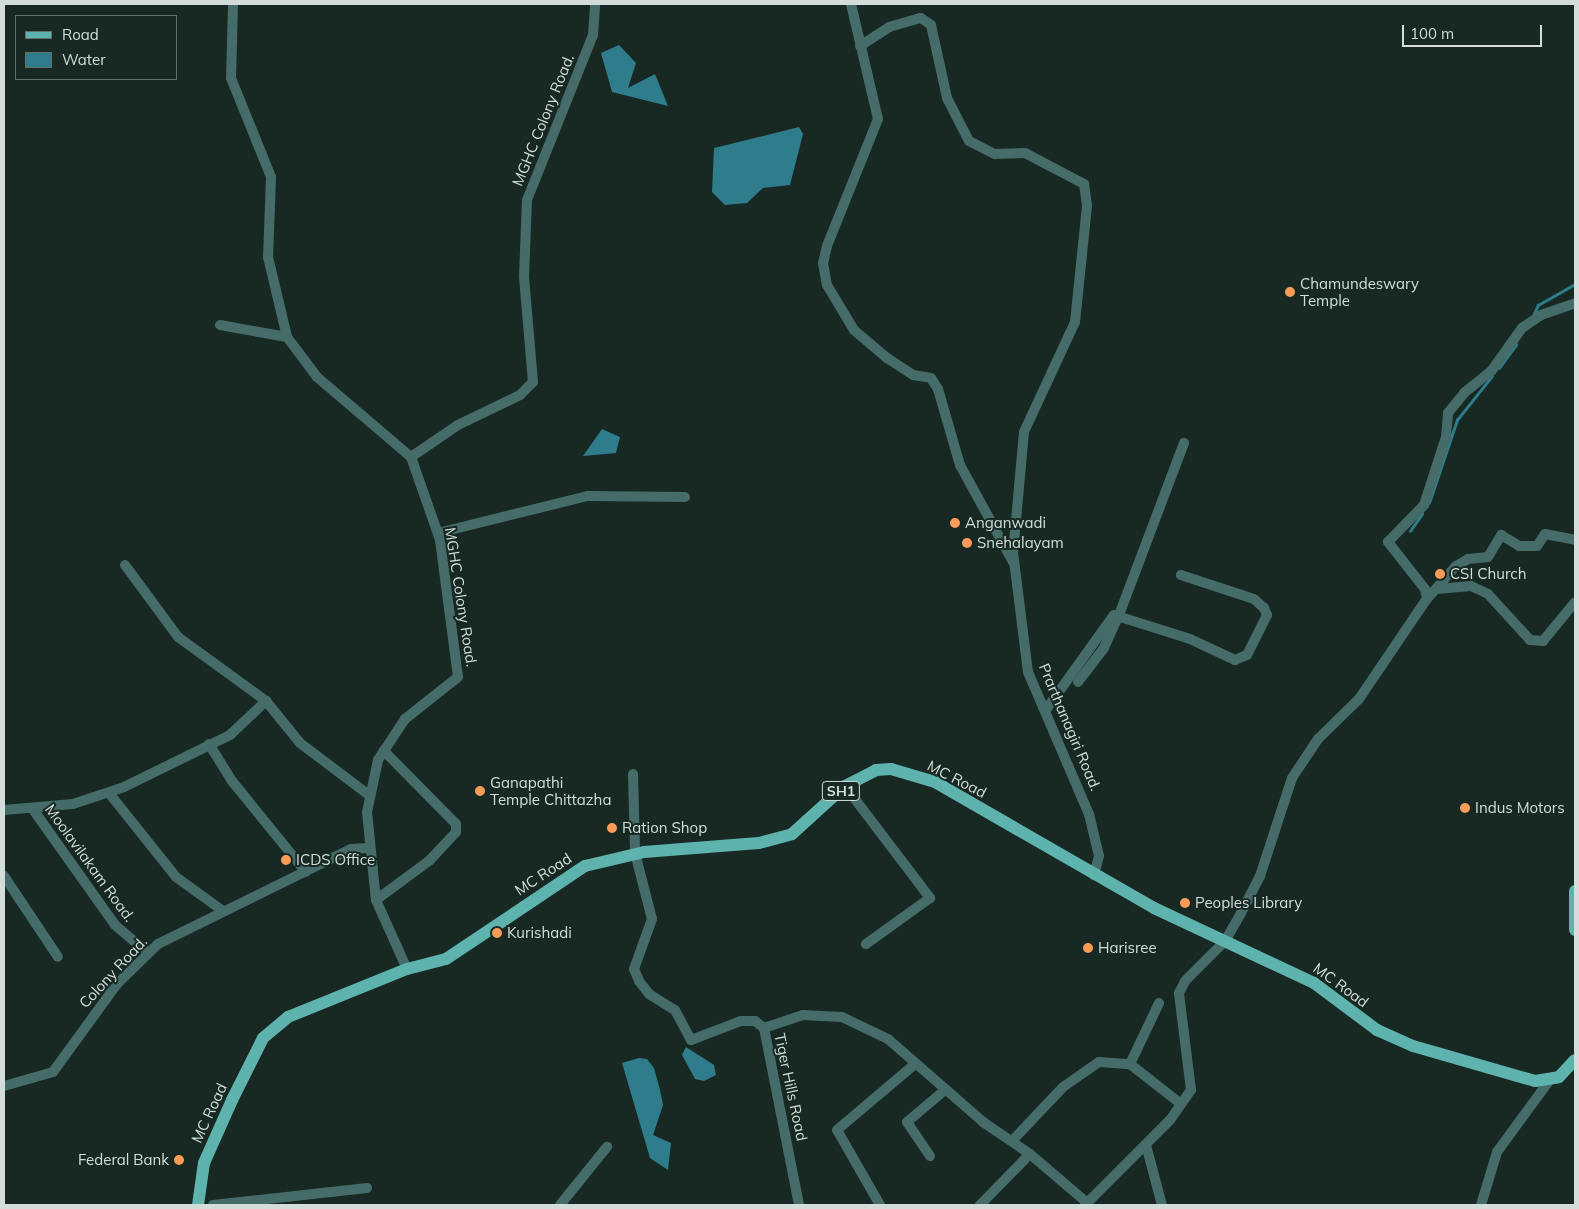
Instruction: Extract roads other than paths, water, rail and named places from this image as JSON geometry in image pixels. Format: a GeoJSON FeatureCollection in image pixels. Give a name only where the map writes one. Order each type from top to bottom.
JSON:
{"type":"FeatureCollection","features":[{"type":"Feature","properties":{"kind":"main road","name":"MC Road"},"geometry":{"type":"LineString","coordinates":[[198,1205],[204,1162],[264,1038],[288,1017],[407,969],[446,958],[585,866],[635,854],[778,839],[804,825],[845,786],[863,775],[891,769],[935,782],[1094,875],[1225,941],[1314,983],[1369,1025],[1413,1046],[1520,1078],[1549,1081]]}},
{"type":"Feature","properties":{"kind":"main road"},"geometry":{"type":"LineString","coordinates":[[1575,891],[1575,930]]}},
{"type":"Feature","properties":{"kind":"main road"},"geometry":{"type":"LineString","coordinates":[[1549,1081],[1575,1060]]}},
{"type":"Feature","properties":{"kind":"street"},"geometry":{"type":"LineString","coordinates":[[233,4],[231,78],[271,177],[268,257],[286,337],[317,376],[411,457]]}},
{"type":"Feature","properties":{"kind":"street","name":"MGHC Colony Road."},"geometry":{"type":"LineString","coordinates":[[407,969],[376,900],[368,848],[370,796],[384,751],[405,719],[458,677],[438,533],[411,457],[458,424],[520,395],[533,382],[524,277],[528,200],[593,35],[595,4]]}},
{"type":"Feature","properties":{"kind":"street"},"geometry":{"type":"LineString","coordinates":[[851,4],[878,119],[827,246],[823,263],[827,285],[854,330],[913,375],[931,378],[938,389],[960,465],[1014,564]]}},
{"type":"Feature","properties":{"kind":"street","name":"Prarthanagiri Road."},"geometry":{"type":"LineString","coordinates":[[860,46],[889,27],[921,18],[932,26],[947,98],[969,141],[995,154],[1025,154],[1084,184],[1087,206],[1075,322],[1024,432],[1014,564],[1028,672],[1076,775],[1092,824],[1099,856],[1094,875]]}},
{"type":"Feature","properties":{"kind":"street"},"geometry":{"type":"LineString","coordinates":[[1427,598],[1425,589],[1388,542],[1424,505],[1446,438],[1448,413],[1464,393],[1492,370],[1522,328],[1541,315],[1575,303]]}},
{"type":"Feature","properties":{"kind":"street"},"geometry":{"type":"LineString","coordinates":[[220,325],[286,337]]}},
{"type":"Feature","properties":{"kind":"street"},"geometry":{"type":"LineString","coordinates":[[1078,682],[1104,648],[1119,615],[1184,443]]}},
{"type":"Feature","properties":{"kind":"street"},"geometry":{"type":"LineString","coordinates":[[438,533],[588,496],[685,497]]}},
{"type":"Feature","properties":{"kind":"street"},"geometry":{"type":"LineString","coordinates":[[764,1028],[803,1015],[842,1017],[888,1039],[945,1090],[1030,1154],[1085,1203],[1146,1145],[1182,1104],[1191,1090],[1179,993],[1184,981],[1225,941],[1260,876],[1292,778],[1318,739],[1359,699],[1381,671],[1427,598],[1456,566],[1468,559],[1488,557],[1501,535],[1520,546],[1537,546],[1545,534],[1575,540]]}},
{"type":"Feature","properties":{"kind":"street"},"geometry":{"type":"LineString","coordinates":[[125,565],[178,638],[266,701],[300,742],[370,796]]}},
{"type":"Feature","properties":{"kind":"street"},"geometry":{"type":"LineString","coordinates":[[1045,711],[1109,618],[1119,615],[1235,660],[1247,655],[1268,615],[1264,608],[1254,599],[1181,575]]}},
{"type":"Feature","properties":{"kind":"street"},"geometry":{"type":"LineString","coordinates":[[1437,589],[1471,586],[1488,594],[1530,640],[1543,641],[1575,602]]}},
{"type":"Feature","properties":{"kind":"street"},"geometry":{"type":"LineString","coordinates":[[4,810],[73,804],[109,793],[230,735],[266,701]]}},
{"type":"Feature","properties":{"kind":"street"},"geometry":{"type":"LineString","coordinates":[[209,744],[220,754],[306,872]]}},
{"type":"Feature","properties":{"kind":"street"},"geometry":{"type":"LineString","coordinates":[[376,900],[430,860],[456,832],[456,824],[384,751]]}},
{"type":"Feature","properties":{"kind":"street"},"geometry":{"type":"LineString","coordinates":[[633,774],[635,854]]}},
{"type":"Feature","properties":{"kind":"street"},"geometry":{"type":"LineString","coordinates":[[845,786],[930,898],[866,944]]}},
{"type":"Feature","properties":{"kind":"street"},"geometry":{"type":"LineString","coordinates":[[109,793],[176,876],[223,911]]}},
{"type":"Feature","properties":{"kind":"street","name":"Moolavilakam Road."},"geometry":{"type":"LineString","coordinates":[[32,808],[115,925],[148,953]]}},
{"type":"Feature","properties":{"kind":"street","name":"Colony Road."},"geometry":{"type":"LineString","coordinates":[[4,1086],[53,1072],[80,1030],[148,953],[194,923],[306,872],[351,849],[368,848]]}},
{"type":"Feature","properties":{"kind":"street","name":"Tiger Hills Road"},"geometry":{"type":"LineString","coordinates":[[635,854],[652,918],[634,969],[639,981],[649,994],[675,1010],[691,1040],[741,1021],[754,1021],[764,1028],[799,1205]]}},
{"type":"Feature","properties":{"kind":"street"},"geometry":{"type":"LineString","coordinates":[[4,876],[58,957]]}},
{"type":"Feature","properties":{"kind":"street"},"geometry":{"type":"LineString","coordinates":[[1130,1064],[1159,1003]]}},
{"type":"Feature","properties":{"kind":"street"},"geometry":{"type":"LineString","coordinates":[[1012,1142],[1063,1086],[1099,1062],[1130,1064],[1182,1104]]}},
{"type":"Feature","properties":{"kind":"street"},"geometry":{"type":"LineString","coordinates":[[880,1205],[837,1130],[915,1064]]}},
{"type":"Feature","properties":{"kind":"street"},"geometry":{"type":"LineString","coordinates":[[1481,1205],[1497,1152],[1549,1081]]}},
{"type":"Feature","properties":{"kind":"street"},"geometry":{"type":"LineString","coordinates":[[930,1156],[906,1122],[945,1090]]}},
{"type":"Feature","properties":{"kind":"street"},"geometry":{"type":"LineString","coordinates":[[1146,1145],[1162,1205]]}},
{"type":"Feature","properties":{"kind":"street"},"geometry":{"type":"LineString","coordinates":[[560,1205],[607,1147]]}},
{"type":"Feature","properties":{"kind":"street"},"geometry":{"type":"LineString","coordinates":[[980,1205],[1030,1154]]}},
{"type":"Feature","properties":{"kind":"street"},"geometry":{"type":"LineString","coordinates":[[213,1205],[367,1188]]}},
{"type":"Feature","properties":{"kind":"water"},"geometry":{"type":"Polygon","coordinates":[[[619,45],[636,63],[628,88],[655,74],[668,106],[612,92],[601,53],[619,45]]]}},
{"type":"Feature","properties":{"kind":"water"},"geometry":{"type":"Polygon","coordinates":[[[799,127],[803,134],[790,185],[763,188],[747,203],[725,205],[712,192],[714,148],[799,127]]]}},
{"type":"Feature","properties":{"kind":"water"},"geometry":{"type":"Polygon","coordinates":[[[602,429],[620,437],[616,453],[583,456],[602,429]]]}},
{"type":"Feature","properties":{"kind":"water"},"geometry":{"type":"Polygon","coordinates":[[[686,1047],[714,1065],[716,1075],[704,1081],[695,1079],[682,1055],[686,1047]]]}},
{"type":"Feature","properties":{"kind":"water"},"geometry":{"type":"Polygon","coordinates":[[[639,1058],[647,1059],[654,1068],[660,1090],[663,1105],[653,1135],[671,1143],[668,1170],[650,1158],[622,1063],[639,1058]]]}},
{"type":"Feature","properties":{"kind":"waterway"},"geometry":{"type":"LineString","coordinates":[[1533,316],[1538,305],[1575,284]]}},
{"type":"Feature","properties":{"kind":"waterway"},"geometry":{"type":"LineString","coordinates":[[1499,368],[1516,345]]}},
{"type":"Feature","properties":{"kind":"waterway"},"geometry":{"type":"LineString","coordinates":[[1429,503],[1457,420],[1492,376]]}},
{"type":"Feature","properties":{"kind":"waterway"},"geometry":{"type":"LineString","coordinates":[[1410,531],[1422,514]]}},
{"type":"Feature","properties":{"kind":"place","name":"Chamundeswary Temple"},"geometry":{"type":"Point","coordinates":[1290,292]}},
{"type":"Feature","properties":{"kind":"place","name":"Anganwadi"},"geometry":{"type":"Point","coordinates":[955,523]}},
{"type":"Feature","properties":{"kind":"place","name":"Snehalayam"},"geometry":{"type":"Point","coordinates":[967,543]}},
{"type":"Feature","properties":{"kind":"place","name":"CSI Church"},"geometry":{"type":"Point","coordinates":[1440,574]}},
{"type":"Feature","properties":{"kind":"place","name":"Ganapathi Temple Chittazha"},"geometry":{"type":"Point","coordinates":[480,791]}},
{"type":"Feature","properties":{"kind":"place","name":"Indus Motors"},"geometry":{"type":"Point","coordinates":[1465,808]}},
{"type":"Feature","properties":{"kind":"place","name":"Ration Shop"},"geometry":{"type":"Point","coordinates":[612,828]}},
{"type":"Feature","properties":{"kind":"place","name":"ICDS Office"},"geometry":{"type":"Point","coordinates":[286,860]}},
{"type":"Feature","properties":{"kind":"place","name":"Peoples Library"},"geometry":{"type":"Point","coordinates":[1185,903]}},
{"type":"Feature","properties":{"kind":"place","name":"Kurishadi"},"geometry":{"type":"Point","coordinates":[497,933]}},
{"type":"Feature","properties":{"kind":"place","name":"Harisree"},"geometry":{"type":"Point","coordinates":[1088,948]}},
{"type":"Feature","properties":{"kind":"place","name":"Federal Bank"},"geometry":{"type":"Point","coordinates":[179,1160]}}]}
